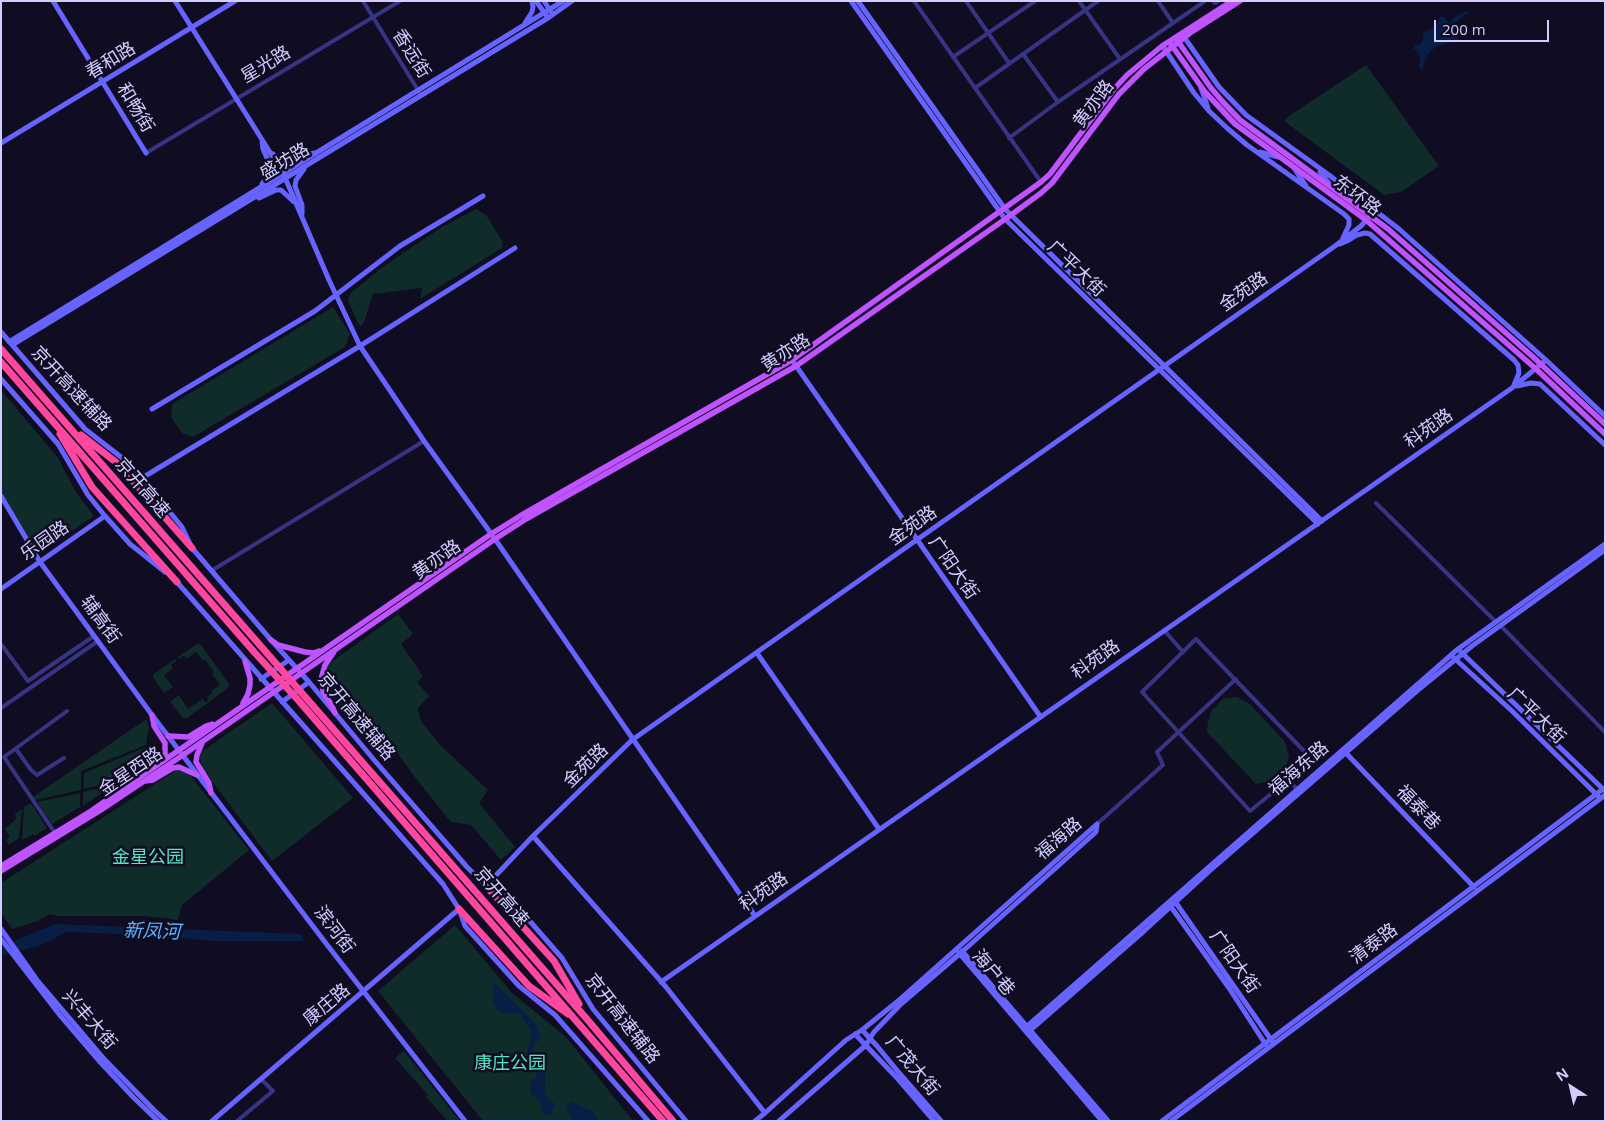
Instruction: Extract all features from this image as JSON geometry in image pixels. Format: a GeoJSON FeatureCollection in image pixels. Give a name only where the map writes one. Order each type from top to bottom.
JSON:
{"type":"FeatureCollection","features":[{"type":"Feature","properties":{"kind":"highway","name":"京开高速"},"geometry":{"type":"LineString","coordinates":[[1,349],[54,416],[255,653],[301,698],[586,1018],[674,1121]]}},
{"type":"Feature","properties":{"kind":"highway","name":"京开高速"},"geometry":{"type":"LineString","coordinates":[[1,362],[54,416],[261,647],[301,698],[663,1121]]}},
{"type":"Feature","properties":{"kind":"highway"},"geometry":{"type":"LineString","coordinates":[[54,416],[117,463],[192,548]]}},
{"type":"Feature","properties":{"kind":"highway"},"geometry":{"type":"LineString","coordinates":[[54,416],[92,487],[177,582]]}},
{"type":"Feature","properties":{"kind":"highway"},"geometry":{"type":"LineString","coordinates":[[486,886],[554,961],[586,1018]]}},
{"type":"Feature","properties":{"kind":"highway"},"geometry":{"type":"LineString","coordinates":[[459,909],[529,986],[579,1022]]}},
{"type":"Feature","properties":{"kind":"main road","name":"黄亦路"},"geometry":{"type":"LineString","coordinates":[[1180,38],[1232,1]]}},
{"type":"Feature","properties":{"kind":"main road","name":"黄亦路"},"geometry":{"type":"LineString","coordinates":[[299,670],[337,648],[520,516],[792,360],[1002,211],[1050,174],[1114,89],[1142,61],[1240,1]]}},
{"type":"Feature","properties":{"kind":"main road","name":"东环路"},"geometry":{"type":"LineString","coordinates":[[1180,38],[1222,101],[1246,124],[1371,215],[1544,362],[1605,424]]}},
{"type":"Feature","properties":{"kind":"main road","name":"东环路"},"geometry":{"type":"LineString","coordinates":[[1170,44],[1216,105],[1235,124],[1294,168],[1371,215],[1388,239],[1536,369],[1605,434]]}},
{"type":"Feature","properties":{"kind":"main road","name":"黄亦路"},"geometry":{"type":"LineString","coordinates":[[299,670],[322,651],[493,536],[796,366],[1011,215],[1052,183],[1119,94],[1164,48]]}},
{"type":"Feature","properties":{"kind":"main road"},"geometry":{"type":"LineString","coordinates":[[271,640],[304,652],[314,653],[322,651]]}},
{"type":"Feature","properties":{"kind":"main road"},"geometry":{"type":"LineString","coordinates":[[334,713],[323,691],[321,680],[325,665],[337,648]]}},
{"type":"Feature","properties":{"kind":"main road"},"geometry":{"type":"LineString","coordinates":[[242,705],[250,686],[246,661]]}},
{"type":"Feature","properties":{"kind":"main road"},"geometry":{"type":"LineString","coordinates":[[272,689],[299,670]]}},
{"type":"Feature","properties":{"kind":"main road","name":"金星西路"},"geometry":{"type":"LineString","coordinates":[[1,871],[143,782],[217,723],[242,705],[272,689]]}},
{"type":"Feature","properties":{"kind":"main road","name":"金星西路"},"geometry":{"type":"LineString","coordinates":[[1,864],[91,811],[160,763],[203,741],[272,689]]}},
{"type":"Feature","properties":{"kind":"main road"},"geometry":{"type":"LineString","coordinates":[[152,716],[154,726],[165,743],[165,756],[160,763]]}},
{"type":"Feature","properties":{"kind":"main road"},"geometry":{"type":"LineString","coordinates":[[168,736],[188,737],[206,726],[217,723]]}},
{"type":"Feature","properties":{"kind":"main road"},"geometry":{"type":"LineString","coordinates":[[203,741],[196,755],[196,762],[209,782],[211,793]]}},
{"type":"Feature","properties":{"kind":"main road"},"geometry":{"type":"LineString","coordinates":[[143,782],[153,780],[173,768],[179,767],[197,775]]}},
{"type":"Feature","properties":{"kind":"street","name":"和畅街"},"geometry":{"type":"LineString","coordinates":[[53,1],[146,153]]}},
{"type":"Feature","properties":{"kind":"street"},"geometry":{"type":"LineString","coordinates":[[176,1],[284,176],[336,296],[360,346],[424,441],[493,536],[755,916]]}},
{"type":"Feature","properties":{"kind":"street","name":"春和路"},"geometry":{"type":"LineString","coordinates":[[1,143],[235,1]]}},
{"type":"Feature","properties":{"kind":"street","name":"香远街"},"geometry":{"type":"LineString","coordinates":[[363,1],[420,93]]}},
{"type":"Feature","properties":{"kind":"street","name":"星光路"},"geometry":{"type":"LineString","coordinates":[[146,153],[400,1]]}},
{"type":"Feature","properties":{"kind":"street"},"geometry":{"type":"LineString","coordinates":[[521,27],[532,12],[532,1]]}},
{"type":"Feature","properties":{"kind":"street"},"geometry":{"type":"LineString","coordinates":[[536,1],[546,16]]}},
{"type":"Feature","properties":{"kind":"street"},"geometry":{"type":"LineString","coordinates":[[544,1],[552,12]]}},
{"type":"Feature","properties":{"kind":"street","name":"盛坊路"},"geometry":{"type":"LineString","coordinates":[[552,12],[563,1]]}},
{"type":"Feature","properties":{"kind":"street","name":"盛坊路"},"geometry":{"type":"LineString","coordinates":[[11,343],[247,202],[318,152],[572,1]]}},
{"type":"Feature","properties":{"kind":"street","name":"广平大街"},"geometry":{"type":"LineString","coordinates":[[851,1],[1002,211],[1011,215],[1161,368]]}},
{"type":"Feature","properties":{"kind":"street","name":"广平大街"},"geometry":{"type":"LineString","coordinates":[[858,1],[1002,211],[1005,219],[1320,522]]}},
{"type":"Feature","properties":{"kind":"street"},"geometry":{"type":"LineString","coordinates":[[914,1],[1041,182]]}},
{"type":"Feature","properties":{"kind":"street"},"geometry":{"type":"LineString","coordinates":[[966,1],[1009,64]]}},
{"type":"Feature","properties":{"kind":"street"},"geometry":{"type":"LineString","coordinates":[[953,57],[1035,1]]}},
{"type":"Feature","properties":{"kind":"street"},"geometry":{"type":"LineString","coordinates":[[1079,1],[1120,59]]}},
{"type":"Feature","properties":{"kind":"street"},"geometry":{"type":"LineString","coordinates":[[974,88],[1098,1]]}},
{"type":"Feature","properties":{"kind":"street"},"geometry":{"type":"LineString","coordinates":[[1158,1],[1173,23]]}},
{"type":"Feature","properties":{"kind":"street"},"geometry":{"type":"LineString","coordinates":[[1009,138],[1205,1]]}},
{"type":"Feature","properties":{"kind":"street"},"geometry":{"type":"LineString","coordinates":[[1214,1],[1215,3],[1218,1]]}},
{"type":"Feature","properties":{"kind":"street","name":"盛坊路"},"geometry":{"type":"LineString","coordinates":[[11,343],[256,190],[310,163],[521,27],[546,16]]}},
{"type":"Feature","properties":{"kind":"street"},"geometry":{"type":"LineString","coordinates":[[1180,38],[1232,102],[1246,115],[1315,165],[1371,215],[1399,229],[1605,416]]}},
{"type":"Feature","properties":{"kind":"street"},"geometry":{"type":"LineString","coordinates":[[1164,48],[1194,93],[1227,128],[1257,152],[1344,214],[1348,219],[1348,230],[1342,240]]}},
{"type":"Feature","properties":{"kind":"street"},"geometry":{"type":"LineString","coordinates":[[1023,54],[1058,102]]}},
{"type":"Feature","properties":{"kind":"street"},"geometry":{"type":"LineString","coordinates":[[1201,86],[1209,111]]}},
{"type":"Feature","properties":{"kind":"street"},"geometry":{"type":"LineString","coordinates":[[1246,124],[1264,129]]}},
{"type":"Feature","properties":{"kind":"street"},"geometry":{"type":"LineString","coordinates":[[256,190],[265,181],[271,167],[263,149],[262,139]]}},
{"type":"Feature","properties":{"kind":"street"},"geometry":{"type":"LineString","coordinates":[[268,149],[279,160],[290,163],[307,154],[318,152]]}},
{"type":"Feature","properties":{"kind":"street"},"geometry":{"type":"LineString","coordinates":[[1257,152],[1280,158]]}},
{"type":"Feature","properties":{"kind":"street"},"geometry":{"type":"LineString","coordinates":[[302,217],[302,205],[295,186],[301,172],[310,163]]}},
{"type":"Feature","properties":{"kind":"street"},"geometry":{"type":"LineString","coordinates":[[1315,165],[1332,187]]}},
{"type":"Feature","properties":{"kind":"street"},"geometry":{"type":"LineString","coordinates":[[1294,168],[1309,189]]}},
{"type":"Feature","properties":{"kind":"street"},"geometry":{"type":"LineString","coordinates":[[247,202],[276,190],[281,190],[298,208]]}},
{"type":"Feature","properties":{"kind":"street"},"geometry":{"type":"LineString","coordinates":[[152,409],[315,310],[400,246],[483,196]]}},
{"type":"Feature","properties":{"kind":"street","name":"金苑路"},"geometry":{"type":"LineString","coordinates":[[486,886],[533,836],[632,740],[1335,246],[1361,226],[1371,215]]}},
{"type":"Feature","properties":{"kind":"street"},"geometry":{"type":"LineString","coordinates":[[1335,246],[1365,233],[1388,239]]}},
{"type":"Feature","properties":{"kind":"street"},"geometry":{"type":"LineString","coordinates":[[1370,234],[1518,365],[1518,377],[1512,388]]}},
{"type":"Feature","properties":{"kind":"street"},"geometry":{"type":"LineString","coordinates":[[142,478],[360,346],[515,248]]}},
{"type":"Feature","properties":{"kind":"street"},"geometry":{"type":"LineString","coordinates":[[1435,261],[1445,278]]}},
{"type":"Feature","properties":{"kind":"street"},"geometry":{"type":"LineString","coordinates":[[1463,294],[1483,304]]}},
{"type":"Feature","properties":{"kind":"street"},"geometry":{"type":"LineString","coordinates":[[1462,315],[1482,322]]}},
{"type":"Feature","properties":{"kind":"street"},"geometry":{"type":"LineString","coordinates":[[1492,331],[1502,349]]}},
{"type":"Feature","properties":{"kind":"street","name":"京开高速辅路"},"geometry":{"type":"LineString","coordinates":[[1,332],[85,429],[121,457],[142,478],[182,526],[192,548],[211,571],[299,670],[374,762],[467,867],[486,886],[502,893],[514,903],[562,958],[593,1009],[686,1121]]}},
{"type":"Feature","properties":{"kind":"street","name":"广阳大街"},"geometry":{"type":"LineString","coordinates":[[792,360],[1040,716]]}},
{"type":"Feature","properties":{"kind":"street","name":"科苑路"},"geometry":{"type":"LineString","coordinates":[[661,982],[1512,388],[1544,362]]}},
{"type":"Feature","properties":{"kind":"street"},"geometry":{"type":"LineString","coordinates":[[1,379],[58,444],[88,494],[105,516],[139,553],[177,582],[443,884],[459,909],[465,926],[519,986],[555,1015],[648,1121]]}},
{"type":"Feature","properties":{"kind":"street"},"geometry":{"type":"LineString","coordinates":[[1512,388],[1531,383],[1556,388]]}},
{"type":"Feature","properties":{"kind":"street"},"geometry":{"type":"LineString","coordinates":[[1540,384],[1605,445]]}},
{"type":"Feature","properties":{"kind":"street"},"geometry":{"type":"LineString","coordinates":[[211,571],[424,441]]}},
{"type":"Feature","properties":{"kind":"street","name":"辅高街"},"geometry":{"type":"LineString","coordinates":[[1,496],[40,562],[181,753]]}},
{"type":"Feature","properties":{"kind":"street"},"geometry":{"type":"LineString","coordinates":[[1376,503],[1605,732]]}},
{"type":"Feature","properties":{"kind":"street","name":"乐园路"},"geometry":{"type":"LineString","coordinates":[[1,589],[105,516]]}},
{"type":"Feature","properties":{"kind":"street","name":"福海东路"},"geometry":{"type":"LineString","coordinates":[[1172,902],[1297,789],[1498,623],[1605,544]]}},
{"type":"Feature","properties":{"kind":"street","name":"福海东路"},"geometry":{"type":"LineString","coordinates":[[1027,1029],[1458,649],[1605,550]]}},
{"type":"Feature","properties":{"kind":"street"},"geometry":{"type":"LineString","coordinates":[[1164,630],[1183,652]]}},
{"type":"Feature","properties":{"kind":"street"},"geometry":{"type":"LineString","coordinates":[[1,644],[28,681],[96,638]]}},
{"type":"Feature","properties":{"kind":"street"},"geometry":{"type":"LineString","coordinates":[[1,708],[96,638]]}},
{"type":"Feature","properties":{"kind":"street"},"geometry":{"type":"LineString","coordinates":[[1196,639],[1303,750],[1311,761],[1250,811],[1142,692],[1183,652],[1196,639]]}},
{"type":"Feature","properties":{"kind":"street","name":"广平大街"},"geometry":{"type":"LineString","coordinates":[[1458,649],[1602,793]]}},
{"type":"Feature","properties":{"kind":"street"},"geometry":{"type":"LineString","coordinates":[[757,653],[879,829]]}},
{"type":"Feature","properties":{"kind":"street","name":"广平大街"},"geometry":{"type":"LineString","coordinates":[[1451,655],[1602,793]]}},
{"type":"Feature","properties":{"kind":"street"},"geometry":{"type":"LineString","coordinates":[[261,679],[289,660]]}},
{"type":"Feature","properties":{"kind":"street"},"geometry":{"type":"LineString","coordinates":[[1097,824],[1163,766],[1157,752],[1236,679]]}},
{"type":"Feature","properties":{"kind":"street"},"geometry":{"type":"LineString","coordinates":[[282,702],[309,682]]}},
{"type":"Feature","properties":{"kind":"street"},"geometry":{"type":"LineString","coordinates":[[55,833],[2,756],[16,749],[68,711]]}},
{"type":"Feature","properties":{"kind":"street"},"geometry":{"type":"LineString","coordinates":[[16,749],[31,770],[37,775],[64,758]]}},
{"type":"Feature","properties":{"kind":"street","name":"福泰巷"},"geometry":{"type":"LineString","coordinates":[[1344,751],[1474,887]]}},
{"type":"Feature","properties":{"kind":"street","name":"滨河街"},"geometry":{"type":"LineString","coordinates":[[181,753],[364,992],[466,1121]]}},
{"type":"Feature","properties":{"kind":"street"},"geometry":{"type":"LineString","coordinates":[[1287,779],[1297,789]]}},
{"type":"Feature","properties":{"kind":"street","name":"清泰路"},"geometry":{"type":"LineString","coordinates":[[1272,1041],[1474,887],[1602,793]]}},
{"type":"Feature","properties":{"kind":"street","name":"清泰路"},"geometry":{"type":"LineString","coordinates":[[1162,1121],[1272,1041],[1602,793]]}},
{"type":"Feature","properties":{"kind":"street","name":"福海路"},"geometry":{"type":"LineString","coordinates":[[755,1121],[846,1040],[862,1030],[898,1001],[1097,824]]}},
{"type":"Feature","properties":{"kind":"street","name":"福海路"},"geometry":{"type":"LineString","coordinates":[[779,1121],[866,1045],[874,1032],[901,1004],[1096,832],[1097,824]]}},
{"type":"Feature","properties":{"kind":"street"},"geometry":{"type":"LineString","coordinates":[[533,836],[661,982],[766,1113]]}},
{"type":"Feature","properties":{"kind":"street","name":"广阳大街"},"geometry":{"type":"LineString","coordinates":[[1172,902],[1272,1041]]}},
{"type":"Feature","properties":{"kind":"street","name":"广阳大街"},"geometry":{"type":"LineString","coordinates":[[1172,902],[1266,1045]]}},
{"type":"Feature","properties":{"kind":"street","name":"康庄路"},"geometry":{"type":"LineString","coordinates":[[212,1121],[459,909]]}},
{"type":"Feature","properties":{"kind":"street","name":"兴丰大街"},"geometry":{"type":"LineString","coordinates":[[1,929],[4,940],[58,1014],[101,1063],[158,1121]]}},
{"type":"Feature","properties":{"kind":"street","name":"海户巷"},"geometry":{"type":"LineString","coordinates":[[957,948],[1108,1121]]}},
{"type":"Feature","properties":{"kind":"street","name":"兴丰大街"},"geometry":{"type":"LineString","coordinates":[[18,958],[105,1060],[166,1121]]}},
{"type":"Feature","properties":{"kind":"street","name":"海户巷"},"geometry":{"type":"LineString","coordinates":[[1027,1029],[1102,1121]]}},
{"type":"Feature","properties":{"kind":"street","name":"广茂大街"},"geometry":{"type":"LineString","coordinates":[[862,1030],[941,1121]]}},
{"type":"Feature","properties":{"kind":"street","name":"广茂大街"},"geometry":{"type":"LineString","coordinates":[[855,1034],[898,1079],[934,1121]]}},
{"type":"Feature","properties":{"kind":"street","name":"清泰路"},"geometry":{"type":"LineString","coordinates":[[1171,1121],[1266,1045]]}},
{"type":"Feature","properties":{"kind":"street"},"geometry":{"type":"LineString","coordinates":[[237,1121],[272,1091],[260,1079]]}},
{"type":"Feature","properties":{"kind":"green space"},"geometry":{"type":"Polygon","coordinates":[[[1366,65],[1439,166],[1401,192],[1384,195],[1284,121],[1366,65]]]}},
{"type":"Feature","properties":{"kind":"green space"},"geometry":{"type":"Polygon","coordinates":[[[476,209],[486,215],[503,242],[502,248],[420,299],[422,288],[373,294],[364,322],[360,327],[348,301],[351,293],[384,266],[442,227],[476,209]]]}},
{"type":"Feature","properties":{"kind":"green space"},"geometry":{"type":"Polygon","coordinates":[[[333,307],[350,334],[345,347],[193,437],[182,433],[171,417],[172,404],[333,307]]]}},
{"type":"Feature","properties":{"kind":"green space"},"geometry":{"type":"Polygon","coordinates":[[[1,390],[58,458],[76,492],[94,516],[36,555],[1,496],[1,390]]]}},
{"type":"Feature","properties":{"kind":"green space"},"geometry":{"type":"Polygon","coordinates":[[[398,614],[413,634],[401,644],[423,676],[417,682],[429,696],[417,709],[422,722],[439,744],[488,790],[479,803],[515,847],[501,860],[471,825],[451,822],[398,754],[382,738],[382,747],[379,755],[326,689],[324,675],[326,666],[398,614]]]}},
{"type":"Feature","properties":{"kind":"green space"},"geometry":{"type":"Polygon","coordinates":[[[197,644],[201,645],[229,684],[228,688],[187,718],[183,718],[170,702],[179,695],[188,709],[203,699],[207,702],[207,697],[213,692],[212,690],[220,685],[212,674],[214,672],[196,652],[187,659],[184,656],[179,659],[178,657],[197,644]]]}},
{"type":"Feature","properties":{"kind":"green space"},"geometry":{"type":"Polygon","coordinates":[[[175,659],[176,661],[171,665],[173,668],[164,675],[173,687],[164,693],[153,677],[154,674],[175,659]]]}},
{"type":"Feature","properties":{"kind":"green space"},"geometry":{"type":"Polygon","coordinates":[[[1237,697],[1250,704],[1284,741],[1289,755],[1286,769],[1275,780],[1256,784],[1207,732],[1212,710],[1224,698],[1237,697]]]}},
{"type":"Feature","properties":{"kind":"green space"},"geometry":{"type":"Polygon","coordinates":[[[272,703],[353,798],[272,861],[202,768],[200,757],[201,752],[272,703]]]}},
{"type":"Feature","properties":{"kind":"green space"},"geometry":{"type":"Polygon","coordinates":[[[147,720],[149,727],[146,745],[81,771],[81,790],[35,800],[33,797],[147,720]]]}},
{"type":"Feature","properties":{"kind":"green space"},"geometry":{"type":"Polygon","coordinates":[[[146,747],[143,765],[119,781],[83,789],[84,773],[146,747]]]}},
{"type":"Feature","properties":{"kind":"green space","name":"金星公园"},"geometry":{"type":"Polygon","coordinates":[[[183,766],[249,850],[182,905],[178,920],[144,916],[57,916],[50,914],[38,921],[12,929],[1,913],[1,883],[183,766]]]}},
{"type":"Feature","properties":{"kind":"green space"},"geometry":{"type":"Polygon","coordinates":[[[115,784],[83,806],[83,792],[115,784]]]}},
{"type":"Feature","properties":{"kind":"green space"},"geometry":{"type":"Polygon","coordinates":[[[80,793],[80,807],[52,824],[37,802],[80,793]]]}},
{"type":"Feature","properties":{"kind":"green space"},"geometry":{"type":"Polygon","coordinates":[[[31,803],[47,828],[34,836],[33,834],[22,840],[24,807],[31,803]]]}},
{"type":"Feature","properties":{"kind":"green space"},"geometry":{"type":"Polygon","coordinates":[[[22,809],[19,838],[9,845],[6,840],[10,837],[5,829],[16,819],[15,814],[22,809]]]}},
{"type":"Feature","properties":{"kind":"green space","name":"康庄公园"},"geometry":{"type":"Polygon","coordinates":[[[455,925],[512,993],[566,1037],[633,1121],[483,1121],[378,991],[455,925]]]}},
{"type":"Feature","properties":{"kind":"green space"},"geometry":{"type":"Polygon","coordinates":[[[404,1051],[460,1121],[448,1121],[426,1097],[428,1095],[395,1058],[404,1051]]]}},
{"type":"Feature","properties":{"kind":"water"},"geometry":{"type":"Polygon","coordinates":[[[1466,11],[1469,12],[1445,30],[1448,35],[1462,25],[1465,27],[1465,33],[1458,36],[1459,42],[1447,43],[1436,47],[1429,53],[1421,69],[1419,67],[1420,58],[1417,51],[1415,49],[1413,51],[1413,49],[1415,45],[1423,41],[1423,34],[1435,26],[1440,17],[1443,16],[1449,23],[1456,16],[1466,11]]]}},
{"type":"Feature","properties":{"kind":"water","name":"新凤河"},"geometry":{"type":"Polygon","coordinates":[[[56,924],[301,934],[304,941],[213,941],[144,935],[67,932],[39,946],[1,955],[1,946],[56,924]]]}},
{"type":"Feature","properties":{"kind":"water"},"geometry":{"type":"Polygon","coordinates":[[[493,981],[536,1024],[541,1035],[541,1038],[532,1049],[545,1068],[545,1094],[549,1100],[556,1104],[551,1114],[547,1116],[542,1112],[541,1103],[531,1093],[530,1084],[536,1077],[538,1063],[528,1055],[531,1039],[530,1029],[520,1015],[516,1013],[504,1014],[493,1004],[493,981]]]}},
{"type":"Feature","properties":{"kind":"water"},"geometry":{"type":"Polygon","coordinates":[[[571,1101],[593,1112],[599,1121],[573,1121],[566,1109],[571,1101]]]}}]}
